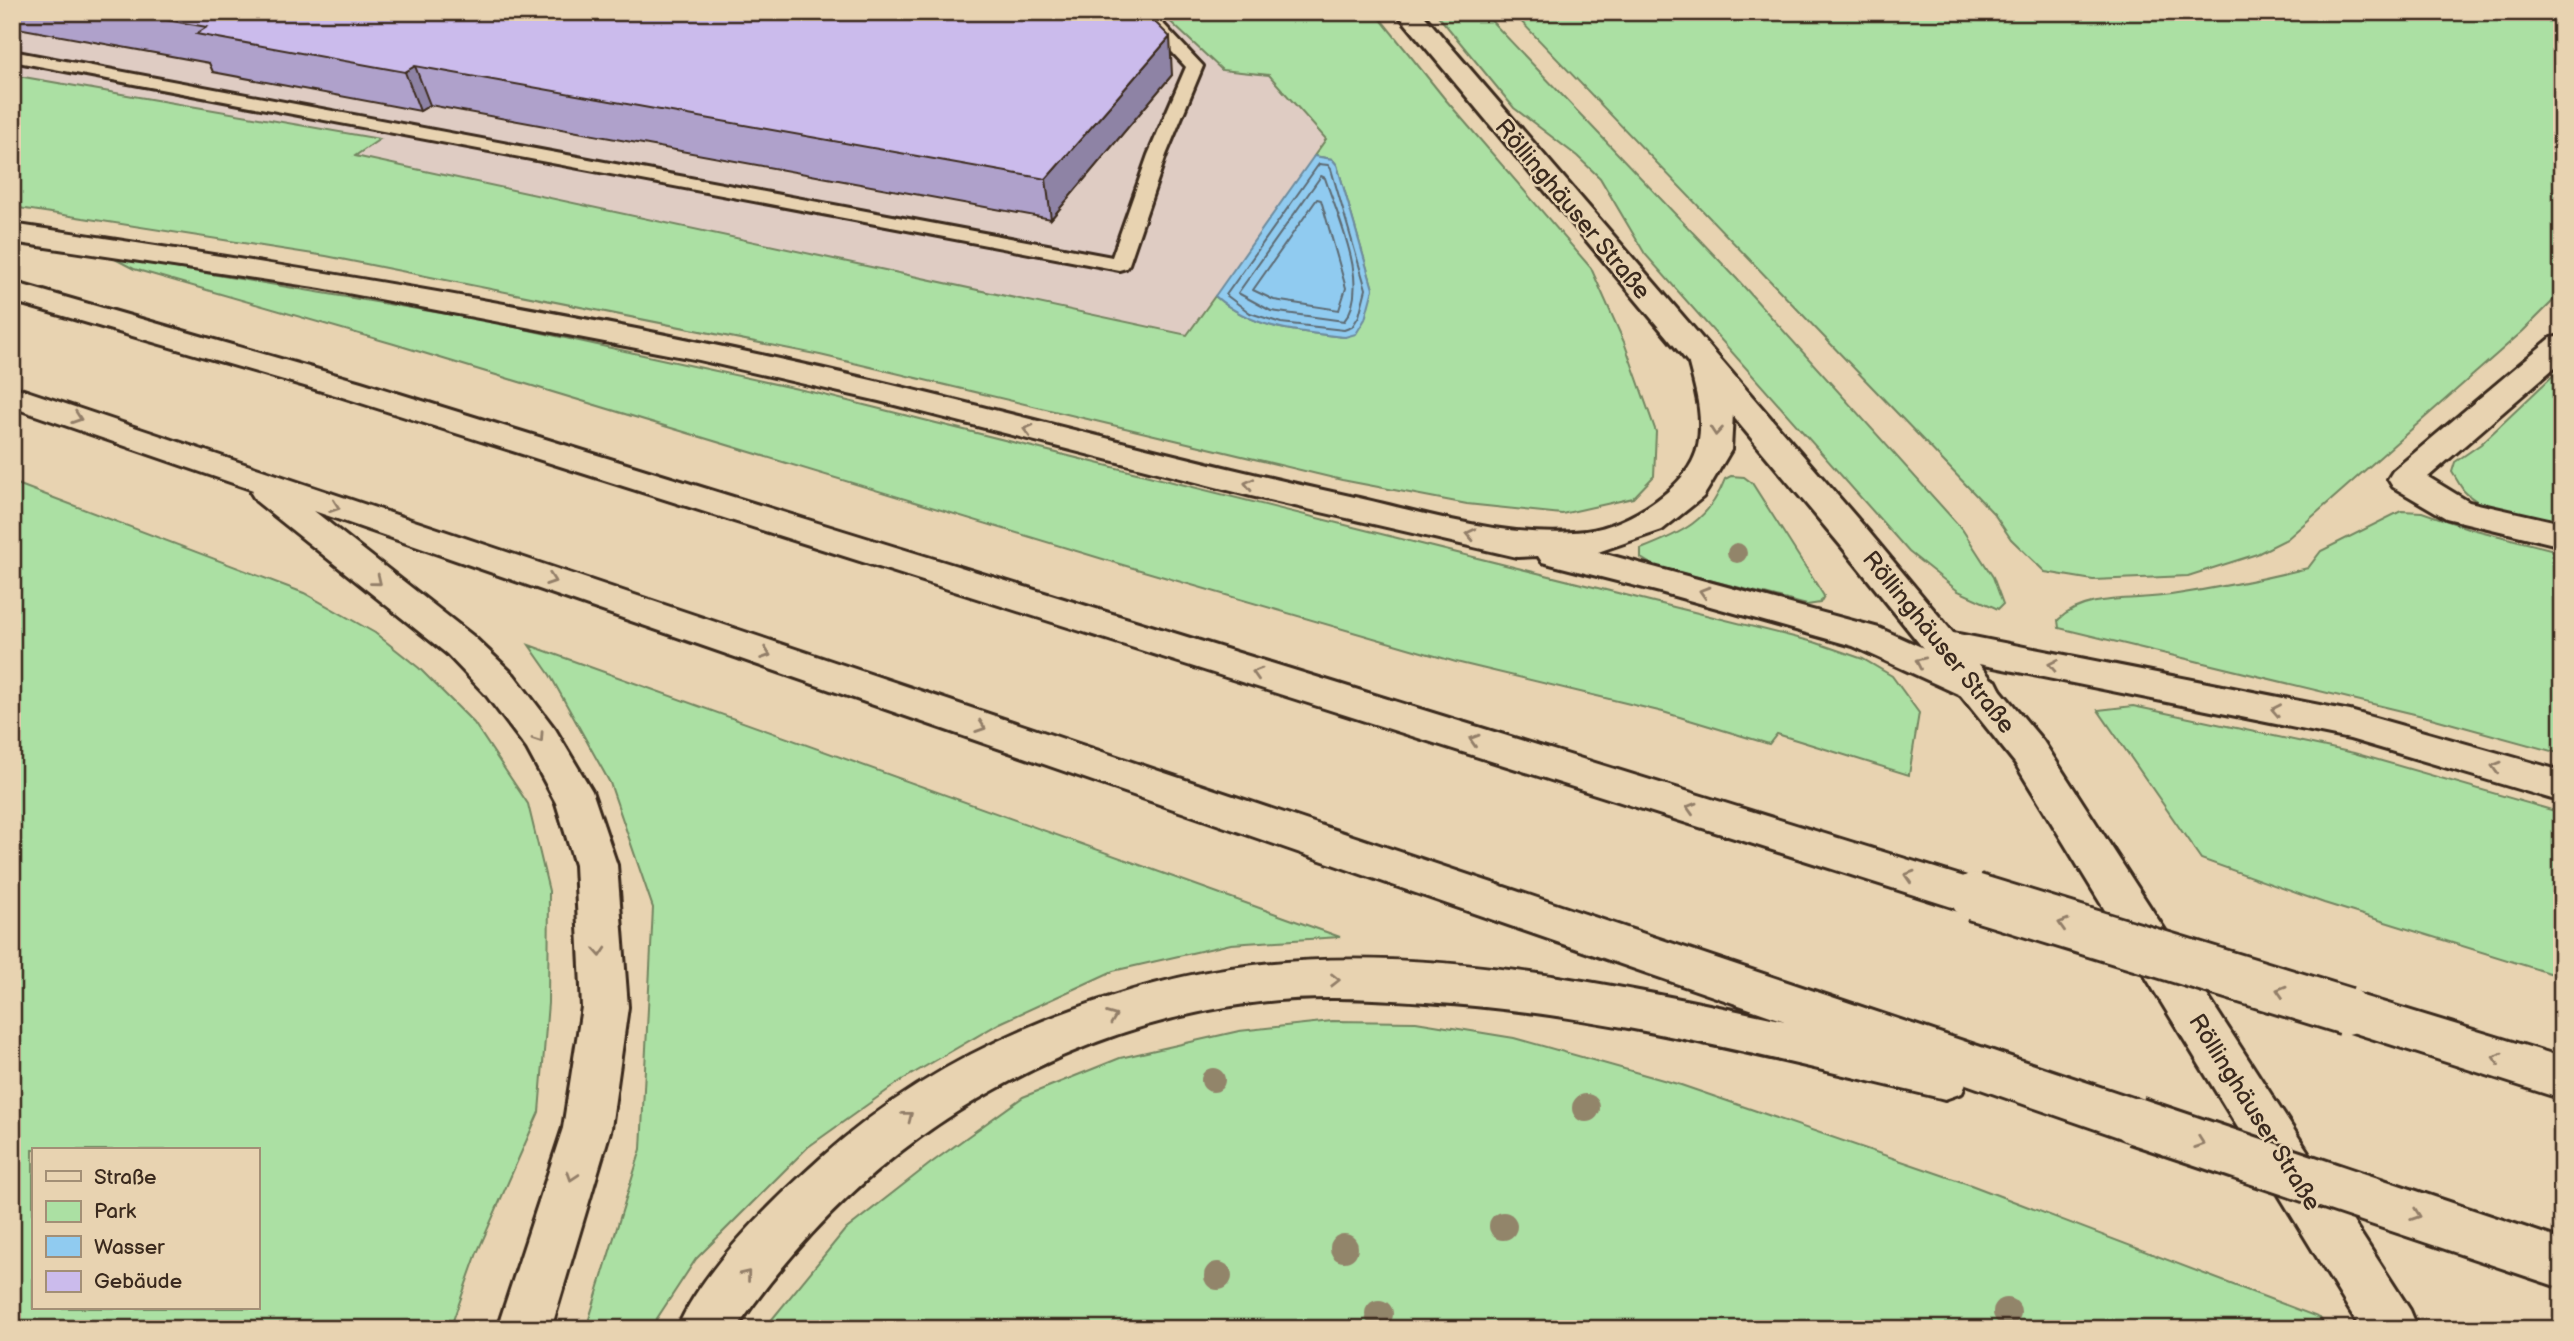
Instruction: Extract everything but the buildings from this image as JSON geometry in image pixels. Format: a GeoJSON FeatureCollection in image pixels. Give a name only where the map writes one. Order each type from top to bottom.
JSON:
{"type":"FeatureCollection","features":[{"type":"Feature","properties":{"kind":"main road","name":"Röllinghäuser Straße"},"geometry":{"type":"LineString","coordinates":[[1408,12],[1943,644],[2029,752],[2391,1329]]}},
{"type":"Feature","properties":{"kind":"main road"},"geometry":{"type":"LineString","coordinates":[[12,233],[321,279],[699,351],[881,392],[1201,473],[1662,580],[1866,637],[1982,691]]}},
{"type":"Feature","properties":{"kind":"main road"},"geometry":{"type":"LineString","coordinates":[[12,291],[350,389],[2562,1078]]}},
{"type":"Feature","properties":{"kind":"main road"},"geometry":{"type":"LineString","coordinates":[[2562,345],[2405,479],[2458,510],[2562,535]]}},
{"type":"Feature","properties":{"kind":"main road"},"geometry":{"type":"LineString","coordinates":[[1517,545],[1592,542],[1650,522],[1691,489],[1714,450],[1717,413],[1705,364]]}},
{"type":"Feature","properties":{"kind":"main road"},"geometry":{"type":"LineString","coordinates":[[12,396],[2562,1264]]}},
{"type":"Feature","properties":{"kind":"main road"},"geometry":{"type":"LineString","coordinates":[[247,477],[460,645],[500,685],[541,739],[577,802],[596,865],[605,1007],[587,1128],[524,1329]]}},
{"type":"Feature","properties":{"kind":"main road"},"geometry":{"type":"LineString","coordinates":[[1943,644],[2350,725],[2562,787]]}},
{"type":"Feature","properties":{"kind":"main road"},"geometry":{"type":"LineString","coordinates":[[704,1329],[793,1219],[842,1170],[915,1110],[984,1070],[1040,1045],[1130,1009],[1211,991],[1298,980],[1391,980],[1605,1003],[2136,1121]]}},
{"type":"Feature","properties":{"kind":"lane"},"geometry":{"type":"LineString","coordinates":[[12,56],[1119,264],[1157,155],[1195,66],[1143,12]]}},
{"type":"Feature","properties":{"kind":"shaded area"},"geometry":{"type":"Polygon","coordinates":[[[12,12],[1160,12],[1222,70],[1269,75],[1326,139],[1187,335],[355,156],[379,139],[12,75],[12,12]]]}},
{"type":"Feature","properties":{"kind":"green space"},"geometry":{"type":"Polygon","coordinates":[[[1160,12],[1375,12],[1445,99],[1591,268],[1624,342],[1656,432],[1654,476],[1633,498],[1562,514],[1467,504],[1342,480],[820,355],[326,256],[12,207],[12,75],[380,139],[355,156],[1187,335],[1215,296],[1244,316],[1260,322],[1293,331],[1345,337],[1373,289],[1337,165],[1332,159],[1314,156],[1326,139],[1269,75],[1222,70],[1160,12]]]}},
{"type":"Feature","properties":{"kind":"green space"},"geometry":{"type":"Polygon","coordinates":[[[1435,12],[1483,12],[1737,279],[1962,529],[1993,577],[2003,604],[1998,609],[1958,591],[1909,552],[1645,254],[1600,178],[1577,156],[1514,108],[1435,12]]]}},
{"type":"Feature","properties":{"kind":"green space"},"geometry":{"type":"Polygon","coordinates":[[[1512,12],[2562,12],[2562,292],[2523,331],[2287,539],[2257,554],[2188,576],[2093,580],[2045,572],[2011,539],[1994,514],[1512,12]]]}},
{"type":"Feature","properties":{"kind":"green space"},"geometry":{"type":"Polygon","coordinates":[[[111,257],[488,321],[816,393],[1814,642],[1863,659],[1892,676],[1919,713],[1909,775],[1777,734],[1769,744],[1663,712],[1456,662],[1116,563],[394,344],[134,269],[111,257]]]}},
{"type":"Feature","properties":{"kind":"green space"},"geometry":{"type":"Polygon","coordinates":[[[2562,367],[2562,530],[2510,516],[2484,505],[2464,491],[2452,472],[2455,462],[2481,444],[2562,367]]]}},
{"type":"Feature","properties":{"kind":"green space"},"geometry":{"type":"Polygon","coordinates":[[[1731,476],[1744,477],[1752,483],[1824,596],[1820,603],[1807,605],[1654,566],[1641,558],[1641,549],[1681,531],[1702,515],[1711,505],[1725,479],[1731,476]]]}},
{"type":"Feature","properties":{"kind":"green space"},"geometry":{"type":"Polygon","coordinates":[[[12,482],[304,593],[375,633],[419,668],[474,723],[528,804],[549,891],[548,1003],[539,1112],[477,1253],[450,1329],[12,1329],[12,482]]]}},
{"type":"Feature","properties":{"kind":"green space"},"geometry":{"type":"Polygon","coordinates":[[[2401,511],[2422,512],[2468,528],[2562,552],[2562,754],[2435,719],[2059,628],[2058,620],[2069,611],[2097,602],[2157,597],[2257,580],[2308,568],[2321,551],[2401,511]]]}},
{"type":"Feature","properties":{"kind":"green space"},"geometry":{"type":"Polygon","coordinates":[[[529,645],[1340,937],[1231,944],[1113,971],[1000,1023],[902,1080],[808,1147],[696,1259],[650,1329],[586,1329],[641,1149],[653,908],[610,783],[550,675],[529,645]]]}},
{"type":"Feature","properties":{"kind":"green space"},"geometry":{"type":"Polygon","coordinates":[[[2133,706],[2354,753],[2562,813],[2562,977],[2324,903],[2201,859],[2098,710],[2133,706]]]}},
{"type":"Feature","properties":{"kind":"green space"},"geometry":{"type":"Polygon","coordinates":[[[1332,1021],[1416,1022],[1514,1038],[1681,1085],[1971,1185],[2320,1318],[2327,1329],[764,1329],[844,1231],[931,1163],[1023,1097],[1120,1058],[1239,1031],[1332,1021]]]}},
{"type":"Feature","properties":{"kind":"water"},"geometry":{"type":"Polygon","coordinates":[[[1314,156],[1332,159],[1337,165],[1373,289],[1365,319],[1356,334],[1345,337],[1293,331],[1260,322],[1244,316],[1215,296],[1314,156]]]}}]}
